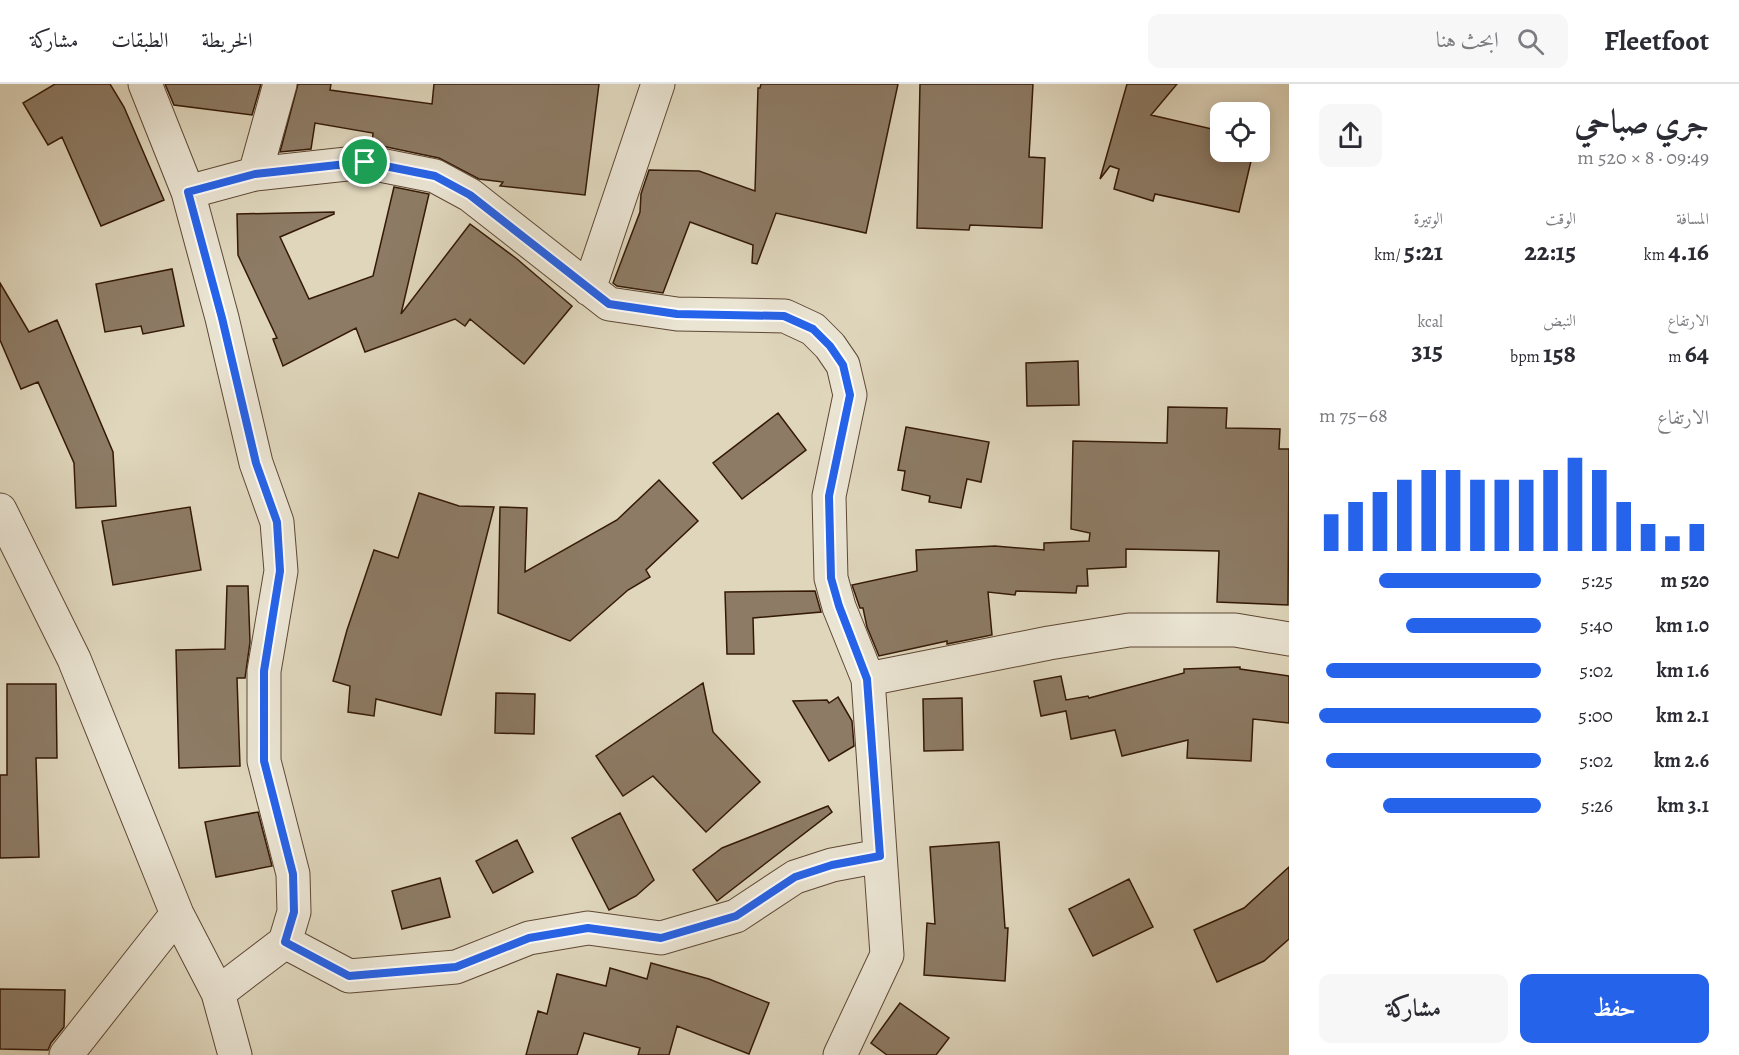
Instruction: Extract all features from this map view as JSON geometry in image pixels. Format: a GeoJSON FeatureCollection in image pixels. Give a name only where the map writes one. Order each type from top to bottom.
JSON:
{"type":"FeatureCollection","features":[{"type":"Feature","properties":{"kind":"street"},"geometry":{"type":"LineString","coordinates":[[144,84],[188,192],[222,318],[256,463],[277,522],[280,571],[264,671],[264,761],[293,874],[294,912],[285,942],[218,993]]}},
{"type":"Feature","properties":{"kind":"street"},"geometry":{"type":"LineString","coordinates":[[255,174],[280,84]]}},
{"type":"Feature","properties":{"kind":"street"},"geometry":{"type":"LineString","coordinates":[[589,289],[658,84]]}},
{"type":"Feature","properties":{"kind":"street"},"geometry":{"type":"LineString","coordinates":[[188,192],[255,174],[365,162],[435,176],[470,195],[609,304],[677,314],[784,316],[813,329],[830,346],[843,365],[850,395],[829,496],[831,578],[839,606],[867,679],[887,956],[840,1055]]}},
{"type":"Feature","properties":{"kind":"street"},"geometry":{"type":"LineString","coordinates":[[0,510],[74,659],[177,914],[218,993],[235,1055]]}},
{"type":"Feature","properties":{"kind":"street"},"geometry":{"type":"LineString","coordinates":[[867,679],[1049,643],[1129,630],[1235,630],[1289,639]]}},
{"type":"Feature","properties":{"kind":"street"},"geometry":{"type":"LineString","coordinates":[[285,942],[349,976],[456,967],[529,938],[588,928],[661,938],[736,916],[795,877],[832,865],[880,856]]}},
{"type":"Feature","properties":{"kind":"street"},"geometry":{"type":"LineString","coordinates":[[66,1055],[177,914]]}},
{"type":"Feature","properties":{"kind":"building"},"geometry":{"type":"Polygon","coordinates":[[[55,84],[110,84],[124,107],[164,200],[101,226],[62,137],[48,145],[23,103],[55,84]]]}},
{"type":"Feature","properties":{"kind":"building"},"geometry":{"type":"Polygon","coordinates":[[[165,84],[261,84],[252,115],[174,105],[165,84]]]}},
{"type":"Feature","properties":{"kind":"building"},"geometry":{"type":"Polygon","coordinates":[[[298,84],[331,84],[330,90],[432,104],[434,84],[599,84],[585,195],[500,186],[503,182],[479,179],[439,158],[372,144],[373,133],[315,123],[311,149],[280,152],[298,84]]]}},
{"type":"Feature","properties":{"kind":"building"},"geometry":{"type":"Polygon","coordinates":[[[761,84],[898,84],[866,233],[776,213],[757,264],[752,263],[753,245],[690,222],[663,293],[617,286],[613,283],[640,212],[641,194],[649,170],[699,171],[755,191],[758,88],[761,84]]]}},
{"type":"Feature","properties":{"kind":"building"},"geometry":{"type":"Polygon","coordinates":[[[920,84],[1033,84],[1029,157],[1045,158],[1042,228],[970,225],[969,230],[917,228],[920,84]]]}},
{"type":"Feature","properties":{"kind":"building"},"geometry":{"type":"Polygon","coordinates":[[[1127,84],[1177,84],[1151,115],[1210,128],[1210,162],[1251,162],[1239,212],[1155,194],[1153,201],[1114,189],[1119,169],[1110,166],[1100,179],[1127,84]]]}},
{"type":"Feature","properties":{"kind":"building"},"geometry":{"type":"Polygon","coordinates":[[[394,187],[429,194],[401,314],[470,224],[517,259],[572,306],[524,364],[470,319],[465,326],[455,319],[365,352],[356,328],[283,366],[273,339],[277,338],[238,255],[237,214],[334,212],[334,214],[280,237],[309,299],[373,276],[394,187]]]}},
{"type":"Feature","properties":{"kind":"building"},"geometry":{"type":"Polygon","coordinates":[[[172,269],[184,326],[143,334],[141,326],[105,332],[96,284],[172,269]]]}},
{"type":"Feature","properties":{"kind":"building"},"geometry":{"type":"Polygon","coordinates":[[[0,283],[29,332],[57,320],[113,452],[116,506],[76,508],[74,463],[38,382],[21,389],[0,340],[0,283]]]}},
{"type":"Feature","properties":{"kind":"building"},"geometry":{"type":"Polygon","coordinates":[[[1078,361],[1079,405],[1027,406],[1026,363],[1078,361]]]}},
{"type":"Feature","properties":{"kind":"building"},"geometry":{"type":"Polygon","coordinates":[[[1168,407],[1227,408],[1226,428],[1280,429],[1279,449],[1289,449],[1288,605],[1217,602],[1219,551],[1126,549],[1126,567],[1087,569],[1088,586],[1077,586],[1076,593],[1016,591],[1015,595],[988,592],[992,635],[947,644],[947,641],[879,656],[867,627],[863,608],[860,608],[852,585],[917,571],[916,550],[995,546],[1044,550],[1044,543],[1089,541],[1090,533],[1071,529],[1073,441],[1167,443],[1168,407]]]}},
{"type":"Feature","properties":{"kind":"building"},"geometry":{"type":"Polygon","coordinates":[[[778,413],[806,450],[742,499],[713,463],[778,413]]]}},
{"type":"Feature","properties":{"kind":"building"},"geometry":{"type":"Polygon","coordinates":[[[906,427],[989,442],[981,482],[967,479],[961,508],[929,502],[930,496],[902,490],[905,471],[898,470],[906,427]]]}},
{"type":"Feature","properties":{"kind":"building"},"geometry":{"type":"Polygon","coordinates":[[[659,480],[698,521],[646,570],[650,577],[628,590],[570,641],[498,613],[500,507],[527,508],[525,572],[617,520],[659,480]]]}},
{"type":"Feature","properties":{"kind":"building"},"geometry":{"type":"Polygon","coordinates":[[[419,493],[459,506],[494,507],[441,715],[376,699],[374,716],[348,712],[350,686],[333,681],[347,630],[374,550],[398,558],[419,493]]]}},
{"type":"Feature","properties":{"kind":"building"},"geometry":{"type":"Polygon","coordinates":[[[190,507],[201,570],[113,585],[102,521],[190,507]]]}},
{"type":"Feature","properties":{"kind":"building"},"geometry":{"type":"Polygon","coordinates":[[[227,586],[248,586],[250,642],[245,678],[237,678],[240,766],[179,768],[176,650],[225,649],[227,586]]]}},
{"type":"Feature","properties":{"kind":"building"},"geometry":{"type":"Polygon","coordinates":[[[815,591],[821,612],[753,618],[754,654],[727,654],[725,592],[815,591]]]}},
{"type":"Feature","properties":{"kind":"building"},"geometry":{"type":"Polygon","coordinates":[[[1240,667],[1240,669],[1289,676],[1289,723],[1253,719],[1251,761],[1187,758],[1188,740],[1122,756],[1115,730],[1071,739],[1066,711],[1041,716],[1034,681],[1061,676],[1066,700],[1088,696],[1089,698],[1184,673],[1184,669],[1240,667]]]}},
{"type":"Feature","properties":{"kind":"building"},"geometry":{"type":"Polygon","coordinates":[[[703,683],[713,732],[760,782],[706,832],[653,776],[623,796],[596,756],[703,683]]]}},
{"type":"Feature","properties":{"kind":"building"},"geometry":{"type":"Polygon","coordinates":[[[7,684],[56,684],[57,758],[36,758],[39,857],[0,858],[0,775],[7,775],[7,684]]]}},
{"type":"Feature","properties":{"kind":"building"},"geometry":{"type":"Polygon","coordinates":[[[496,693],[535,694],[534,734],[495,733],[496,693]]]}},
{"type":"Feature","properties":{"kind":"building"},"geometry":{"type":"Polygon","coordinates":[[[838,697],[852,721],[854,746],[829,761],[793,701],[827,700],[829,703],[838,697]]]}},
{"type":"Feature","properties":{"kind":"building"},"geometry":{"type":"Polygon","coordinates":[[[962,698],[963,750],[924,751],[923,699],[962,698]]]}},
{"type":"Feature","properties":{"kind":"building"},"geometry":{"type":"Polygon","coordinates":[[[828,806],[832,812],[717,901],[693,870],[722,848],[828,806]]]}},
{"type":"Feature","properties":{"kind":"building"},"geometry":{"type":"Polygon","coordinates":[[[258,812],[272,866],[216,877],[205,822],[258,812]]]}},
{"type":"Feature","properties":{"kind":"building"},"geometry":{"type":"Polygon","coordinates":[[[620,813],[654,880],[636,896],[609,910],[572,838],[620,813]]]}},
{"type":"Feature","properties":{"kind":"building"},"geometry":{"type":"Polygon","coordinates":[[[517,840],[533,872],[493,893],[476,861],[517,840]]]}},
{"type":"Feature","properties":{"kind":"building"},"geometry":{"type":"Polygon","coordinates":[[[999,842],[1005,928],[1008,928],[1005,981],[924,975],[927,923],[935,924],[930,847],[999,842]]]}},
{"type":"Feature","properties":{"kind":"building"},"geometry":{"type":"Polygon","coordinates":[[[1289,867],[1289,939],[1264,961],[1217,982],[1194,930],[1244,908],[1289,867]]]}},
{"type":"Feature","properties":{"kind":"building"},"geometry":{"type":"Polygon","coordinates":[[[440,878],[450,917],[402,929],[392,891],[440,878]]]}},
{"type":"Feature","properties":{"kind":"building"},"geometry":{"type":"Polygon","coordinates":[[[1129,879],[1153,927],[1093,956],[1069,909],[1129,879]]]}},
{"type":"Feature","properties":{"kind":"building"},"geometry":{"type":"Polygon","coordinates":[[[651,963],[709,979],[769,1003],[749,1054],[677,1026],[669,1055],[638,1055],[640,1048],[584,1033],[577,1055],[526,1055],[538,1011],[547,1014],[557,974],[606,986],[610,968],[647,979],[651,963]]]}},
{"type":"Feature","properties":{"kind":"building"},"geometry":{"type":"Polygon","coordinates":[[[0,989],[65,990],[64,1027],[48,1050],[0,1049],[0,989]]]}},
{"type":"Feature","properties":{"kind":"building"},"geometry":{"type":"Polygon","coordinates":[[[900,1003],[949,1038],[936,1055],[887,1055],[871,1043],[900,1003]]]}},
{"type":"Feature","properties":{"kind":"route"},"geometry":{"type":"LineString","coordinates":[[365,162],[435,176],[470,195],[609,304],[677,314],[784,316],[813,329],[830,346],[843,365],[850,395],[829,496],[831,578],[839,606],[867,679],[880,856],[832,865],[795,877],[736,916],[661,938],[588,928],[529,938],[456,967],[349,976],[285,942],[294,912],[293,874],[264,761],[264,671],[280,571],[277,522],[256,463],[222,318],[188,192],[255,174],[365,162]]}}]}
